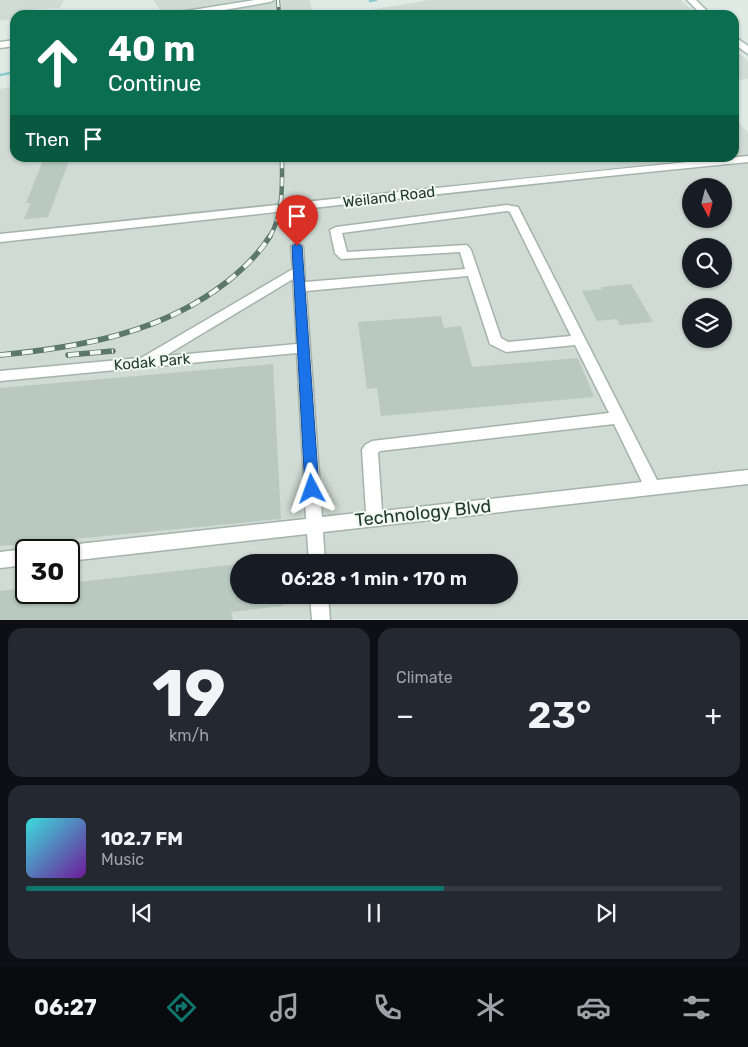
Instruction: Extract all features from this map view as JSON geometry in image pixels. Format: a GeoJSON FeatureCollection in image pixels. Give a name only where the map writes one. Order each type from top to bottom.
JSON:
{"type":"FeatureCollection","features":[{"type":"Feature","properties":{"kind":"main road"},"geometry":{"type":"LineString","coordinates":[[691,0],[702,10]]}},
{"type":"Feature","properties":{"kind":"main road"},"geometry":{"type":"LineString","coordinates":[[211,10],[266,1]]}},
{"type":"Feature","properties":{"kind":"street","name":"Weiland Road"},"geometry":{"type":"LineString","coordinates":[[0,238],[295,208],[531,180],[717,162]]}},
{"type":"Feature","properties":{"kind":"street"},"geometry":{"type":"LineString","coordinates":[[579,340],[506,347],[498,344],[494,341],[465,250],[460,247],[345,256],[341,253],[336,230],[497,209],[514,209],[653,488]]}},
{"type":"Feature","properties":{"kind":"street"},"geometry":{"type":"LineString","coordinates":[[297,246],[317,554]]}},
{"type":"Feature","properties":{"kind":"street"},"geometry":{"type":"LineString","coordinates":[[143,362],[298,271]]}},
{"type":"Feature","properties":{"kind":"street"},"geometry":{"type":"LineString","coordinates":[[299,287],[472,272]]}},
{"type":"Feature","properties":{"kind":"street","name":"Kodak Park"},"geometry":{"type":"LineString","coordinates":[[0,376],[303,348]]}},
{"type":"Feature","properties":{"kind":"street"},"geometry":{"type":"LineString","coordinates":[[374,518],[370,450],[377,446],[619,418]]}},
{"type":"Feature","properties":{"kind":"street","name":"Technology Blvd"},"geometry":{"type":"LineString","coordinates":[[80,552],[748,477]]}},
{"type":"Feature","properties":{"kind":"street"},"geometry":{"type":"LineString","coordinates":[[0,560],[15,559]]}},
{"type":"Feature","properties":{"kind":"street"},"geometry":{"type":"LineString","coordinates":[[320,604],[321,620]]}},
{"type":"Feature","properties":{"kind":"shaded area"},"geometry":{"type":"Polygon","coordinates":[[[0,0],[64,0],[60,8],[10,10],[10,19],[0,20],[0,0]]]}},
{"type":"Feature","properties":{"kind":"shaded area"},"geometry":{"type":"Polygon","coordinates":[[[153,0],[310,0],[312,10],[160,10],[153,0]]]}},
{"type":"Feature","properties":{"kind":"shaded area"},"geometry":{"type":"Polygon","coordinates":[[[429,0],[681,0],[692,10],[370,10],[429,0]]]}},
{"type":"Feature","properties":{"kind":"shaded area"},"geometry":{"type":"Polygon","coordinates":[[[739,53],[748,61],[748,79],[739,80],[739,53]]]}},
{"type":"Feature","properties":{"kind":"shaded area"},"geometry":{"type":"Polygon","coordinates":[[[10,87],[10,162],[739,162],[739,123],[748,133],[748,619],[0,619],[0,89],[10,87]]]}},
{"type":"Feature","properties":{"kind":"building"},"geometry":{"type":"Polygon","coordinates":[[[42,162],[69,162],[48,217],[24,219],[31,203],[26,203],[42,162]]]}},
{"type":"Feature","properties":{"kind":"building"},"geometry":{"type":"Polygon","coordinates":[[[631,284],[653,322],[620,325],[617,319],[597,321],[582,291],[631,284]]]}},
{"type":"Feature","properties":{"kind":"building"},"geometry":{"type":"Polygon","coordinates":[[[441,316],[444,328],[461,326],[472,367],[578,358],[594,397],[381,416],[377,388],[367,389],[358,322],[441,316]]]}},
{"type":"Feature","properties":{"kind":"building"},"geometry":{"type":"Polygon","coordinates":[[[273,364],[281,519],[73,539],[15,539],[15,545],[0,546],[0,388],[273,364]]]}},
{"type":"Feature","properties":{"kind":"building"},"geometry":{"type":"Polygon","coordinates":[[[230,565],[230,604],[283,604],[282,606],[231,612],[233,620],[0,620],[0,591],[15,589],[15,604],[80,604],[80,582],[230,565]]]}},
{"type":"Feature","properties":{"kind":"waterway"},"geometry":{"type":"LineString","coordinates":[[370,1],[376,0]]}},
{"type":"Feature","properties":{"kind":"waterway"},"geometry":{"type":"LineString","coordinates":[[0,75],[10,73]]}},
{"type":"Feature","properties":{"kind":"railway"},"geometry":{"type":"LineString","coordinates":[[278,0],[279,10]]}},
{"type":"Feature","properties":{"kind":"railway"},"geometry":{"type":"LineString","coordinates":[[269,238],[280,209],[282,162]]}},
{"type":"Feature","properties":{"kind":"railway"},"geometry":{"type":"LineString","coordinates":[[0,355],[91,342],[148,325],[176,313],[203,299],[228,281],[251,260],[270,236]]}},
{"type":"Feature","properties":{"kind":"railway"},"geometry":{"type":"LineString","coordinates":[[68,355],[113,351]]}},
{"type":"Feature","properties":{"kind":"route"},"geometry":{"type":"LineString","coordinates":[[297,246],[312,489]]}}]}
